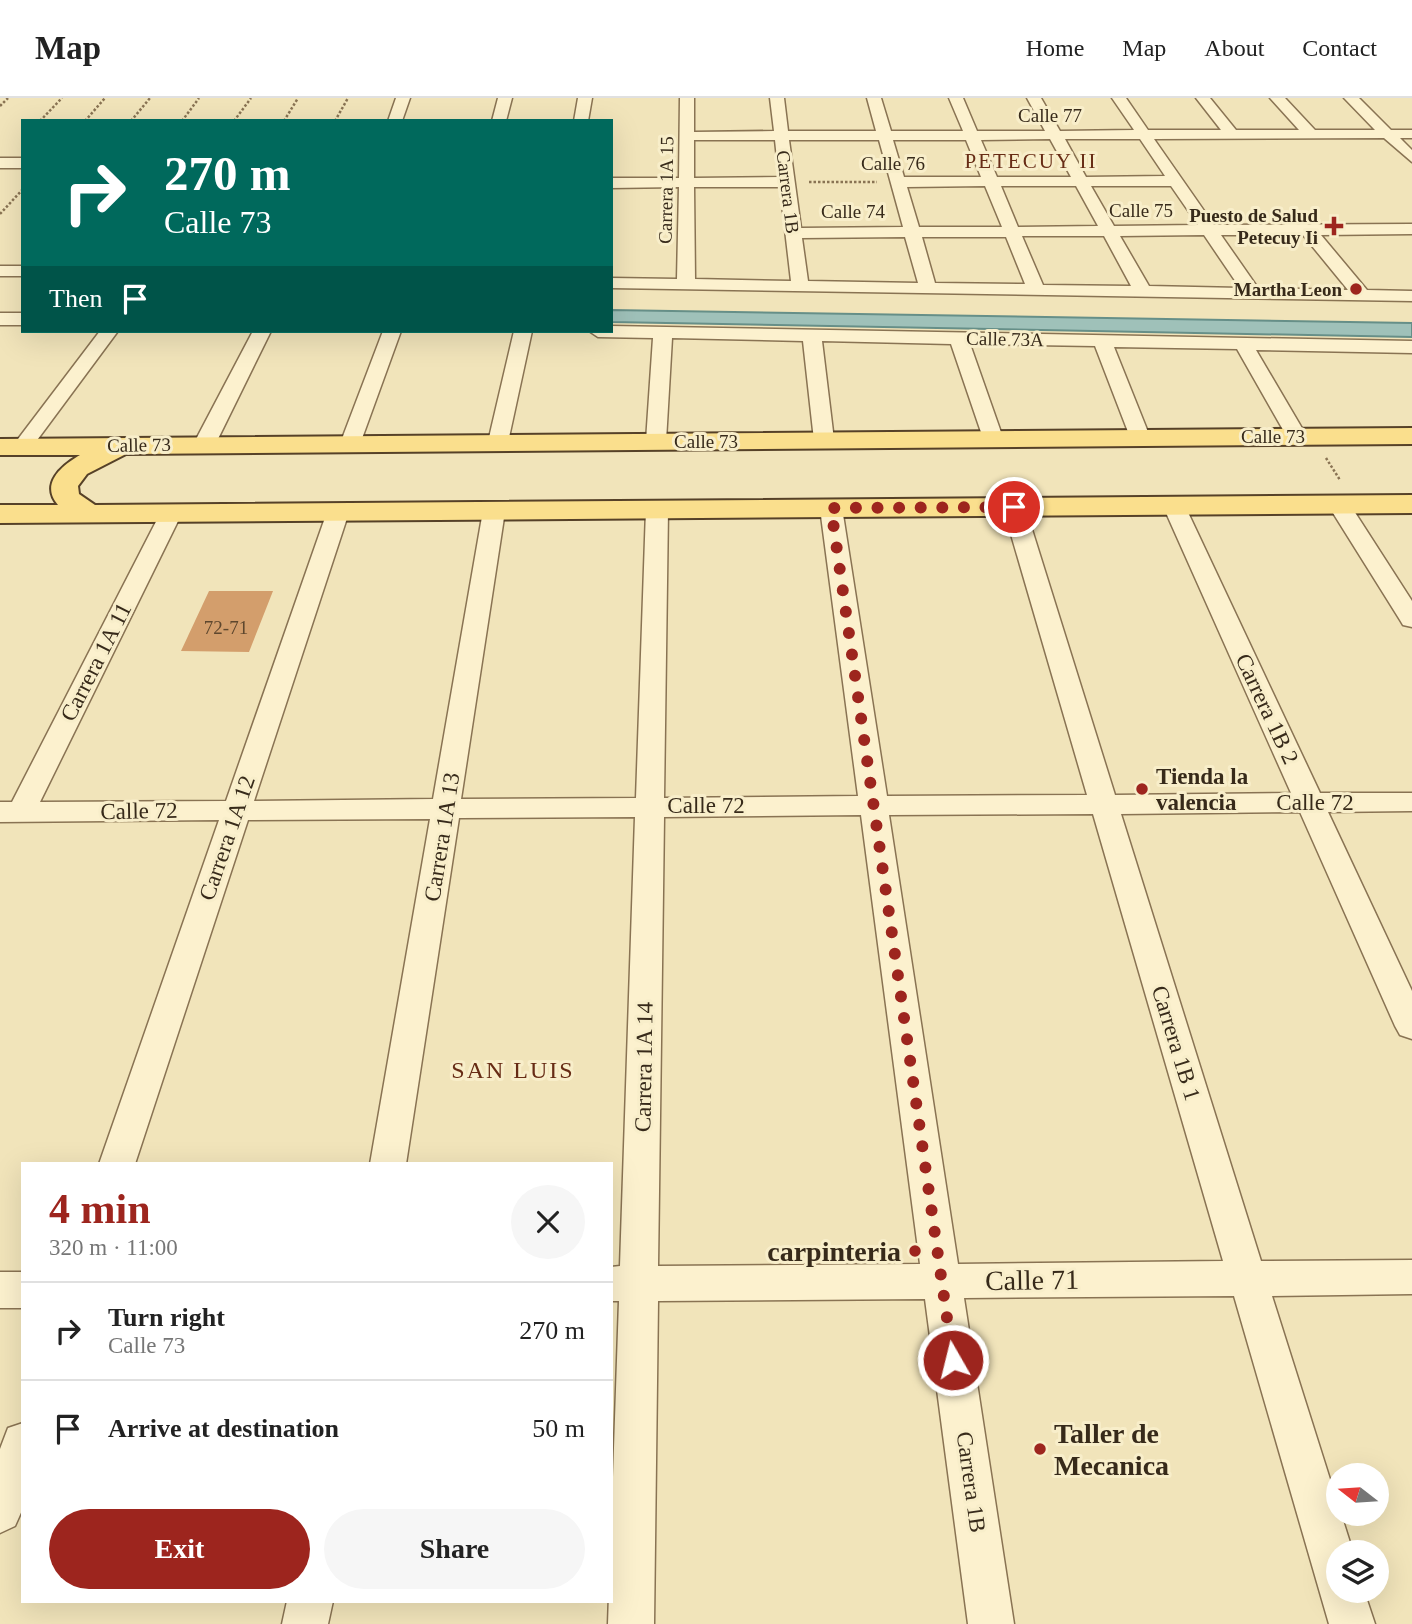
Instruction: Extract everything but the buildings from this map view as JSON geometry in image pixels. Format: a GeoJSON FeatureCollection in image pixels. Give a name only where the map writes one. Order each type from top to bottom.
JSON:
{"type":"FeatureCollection","features":[{"type":"Feature","properties":{"kind":"main road","name":"Calle 73"},"geometry":{"type":"LineString","coordinates":[[11,447],[1412,436]]}},
{"type":"Feature","properties":{"kind":"main road"},"geometry":{"type":"LineString","coordinates":[[91,514],[67,500],[63,491],[65,480],[74,470],[103,453],[142,445]]}},
{"type":"Feature","properties":{"kind":"main road"},"geometry":{"type":"LineString","coordinates":[[0,514],[1412,504]]}},
{"type":"Feature","properties":{"kind":"street"},"geometry":{"type":"LineString","coordinates":[[396,119],[402,98]]}},
{"type":"Feature","properties":{"kind":"street"},"geometry":{"type":"LineString","coordinates":[[500,119],[505,98]]}},
{"type":"Feature","properties":{"kind":"street"},"geometry":{"type":"LineString","coordinates":[[580,119],[585,98]]}},
{"type":"Feature","properties":{"kind":"street","name":"Carrera 1A 15"},"geometry":{"type":"LineString","coordinates":[[686,284],[685,183],[689,136],[687,98]]}},
{"type":"Feature","properties":{"kind":"street","name":"Carrera 1B"},"geometry":{"type":"LineString","coordinates":[[777,98],[800,286]]}},
{"type":"Feature","properties":{"kind":"street"},"geometry":{"type":"LineString","coordinates":[[874,98],[928,288]]}},
{"type":"Feature","properties":{"kind":"street"},"geometry":{"type":"LineString","coordinates":[[956,98],[1036,289]]}},
{"type":"Feature","properties":{"kind":"street"},"geometry":{"type":"LineString","coordinates":[[1034,98],[1143,291]]}},
{"type":"Feature","properties":{"kind":"street"},"geometry":{"type":"LineString","coordinates":[[1119,98],[1252,293]]}},
{"type":"Feature","properties":{"kind":"street"},"geometry":{"type":"LineString","coordinates":[[1203,98],[1232,134]]}},
{"type":"Feature","properties":{"kind":"street"},"geometry":{"type":"LineString","coordinates":[[1277,98],[1311,134]]}},
{"type":"Feature","properties":{"kind":"street"},"geometry":{"type":"LineString","coordinates":[[1351,98],[1412,158]]}},
{"type":"Feature","properties":{"kind":"street","name":"Calle 77"},"geometry":{"type":"LineString","coordinates":[[689,136],[1412,134]]}},
{"type":"Feature","properties":{"kind":"street"},"geometry":{"type":"LineString","coordinates":[[0,163],[21,163]]}},
{"type":"Feature","properties":{"kind":"street","name":"Calle 76"},"geometry":{"type":"LineString","coordinates":[[898,182],[1176,181]]}},
{"type":"Feature","properties":{"kind":"street"},"geometry":{"type":"LineString","coordinates":[[613,183],[787,182]]}},
{"type":"Feature","properties":{"kind":"street"},"geometry":{"type":"LineString","coordinates":[[1394,229],[1412,247]]}},
{"type":"Feature","properties":{"kind":"street","name":"Calle 75"},"geometry":{"type":"LineString","coordinates":[[912,232],[1412,229]]}},
{"type":"Feature","properties":{"kind":"street"},"geometry":{"type":"LineString","coordinates":[[1308,230],[1362,295]]}},
{"type":"Feature","properties":{"kind":"street","name":"Calle 74"},"geometry":{"type":"LineString","coordinates":[[794,233],[912,232]]}},
{"type":"Feature","properties":{"kind":"street"},"geometry":{"type":"LineString","coordinates":[[0,271],[21,271]]}},
{"type":"Feature","properties":{"kind":"street"},"geometry":{"type":"LineString","coordinates":[[613,283],[1412,296]]}},
{"type":"Feature","properties":{"kind":"street"},"geometry":{"type":"LineString","coordinates":[[0,319],[21,319]]}},
{"type":"Feature","properties":{"kind":"street","name":"Calle 73A"},"geometry":{"type":"LineString","coordinates":[[613,331],[1412,347]]}},
{"type":"Feature","properties":{"kind":"street"},"geometry":{"type":"LineString","coordinates":[[656,441],[663,332]]}},
{"type":"Feature","properties":{"kind":"street"},"geometry":{"type":"LineString","coordinates":[[11,447],[107,333]]}},
{"type":"Feature","properties":{"kind":"street"},"geometry":{"type":"LineString","coordinates":[[204,445],[261,333]]}},
{"type":"Feature","properties":{"kind":"street"},"geometry":{"type":"LineString","coordinates":[[350,444],[391,333]]}},
{"type":"Feature","properties":{"kind":"street"},"geometry":{"type":"LineString","coordinates":[[498,442],[523,333]]}},
{"type":"Feature","properties":{"kind":"street"},"geometry":{"type":"LineString","coordinates":[[812,335],[824,440]]}},
{"type":"Feature","properties":{"kind":"street"},"geometry":{"type":"LineString","coordinates":[[959,338],[993,438]]}},
{"type":"Feature","properties":{"kind":"street"},"geometry":{"type":"LineString","coordinates":[[1102,341],[1140,437]]}},
{"type":"Feature","properties":{"kind":"street"},"geometry":{"type":"LineString","coordinates":[[1243,344],[1303,435]]}},
{"type":"Feature","properties":{"kind":"street"},"geometry":{"type":"LineString","coordinates":[[1348,505],[1412,620]]}},
{"type":"Feature","properties":{"kind":"street","name":"Carrera 1B 2"},"geometry":{"type":"LineString","coordinates":[[1174,506],[1412,1026]]}},
{"type":"Feature","properties":{"kind":"street","name":"Carrera 1B 1"},"geometry":{"type":"LineString","coordinates":[[1014,507],[1327,1540]]}},
{"type":"Feature","properties":{"kind":"street","name":"Carrera 1B"},"geometry":{"type":"LineString","coordinates":[[831,508],[991,1624]]}},
{"type":"Feature","properties":{"kind":"street","name":"Carrera 1A 14"},"geometry":{"type":"LineString","coordinates":[[631,1624],[625,1284],[650,806],[657,510]]}},
{"type":"Feature","properties":{"kind":"street","name":"Carrera 1A 13"},"geometry":{"type":"LineString","coordinates":[[388,1162],[494,511]]}},
{"type":"Feature","properties":{"kind":"street","name":"Carrera 1A 12"},"geometry":{"type":"LineString","coordinates":[[118,1162],[338,512]]}},
{"type":"Feature","properties":{"kind":"street","name":"Carrera 1A 11"},"geometry":{"type":"LineString","coordinates":[[11,812],[171,513]]}},
{"type":"Feature","properties":{"kind":"street","name":"Calle 72"},"geometry":{"type":"LineString","coordinates":[[11,812],[1103,802],[1412,802]]}},
{"type":"Feature","properties":{"kind":"street","name":"Calle 71"},"geometry":{"type":"LineString","coordinates":[[625,1284],[1412,1277]]}},
{"type":"Feature","properties":{"kind":"street"},"geometry":{"type":"LineString","coordinates":[[0,1290],[21,1290]]}},
{"type":"Feature","properties":{"kind":"street"},"geometry":{"type":"LineString","coordinates":[[0,1511],[21,1449]]}},
{"type":"Feature","properties":{"kind":"street"},"geometry":{"type":"LineString","coordinates":[[305,1624],[310,1603]]}},
{"type":"Feature","properties":{"kind":"street"},"geometry":{"type":"LineString","coordinates":[[1346,1603],[1352,1624]]}},
{"type":"Feature","properties":{"kind":"path"},"geometry":{"type":"LineString","coordinates":[[0,106],[8,98]]}},
{"type":"Feature","properties":{"kind":"path"},"geometry":{"type":"LineString","coordinates":[[42,119],[62,98]]}},
{"type":"Feature","properties":{"kind":"path"},"geometry":{"type":"LineString","coordinates":[[87,119],[105,98]]}},
{"type":"Feature","properties":{"kind":"path"},"geometry":{"type":"LineString","coordinates":[[133,119],[150,98]]}},
{"type":"Feature","properties":{"kind":"path"},"geometry":{"type":"LineString","coordinates":[[183,119],[199,98]]}},
{"type":"Feature","properties":{"kind":"path"},"geometry":{"type":"LineString","coordinates":[[235,119],[251,98]]}},
{"type":"Feature","properties":{"kind":"path"},"geometry":{"type":"LineString","coordinates":[[285,119],[298,98]]}},
{"type":"Feature","properties":{"kind":"path"},"geometry":{"type":"LineString","coordinates":[[336,119],[348,98]]}},
{"type":"Feature","properties":{"kind":"path","name":"Calle 76"},"geometry":{"type":"LineString","coordinates":[[787,182],[898,182]]}},
{"type":"Feature","properties":{"kind":"path"},"geometry":{"type":"LineString","coordinates":[[0,214],[21,191]]}},
{"type":"Feature","properties":{"kind":"path"},"geometry":{"type":"LineString","coordinates":[[1303,435],[1348,505]]}},
{"type":"Feature","properties":{"kind":"water"},"geometry":{"type":"Polygon","coordinates":[[[613,310],[1412,323],[1412,337],[613,322],[613,310]]]}},
{"type":"Feature","properties":{"kind":"place","name":"Puesto de Salud Petecuy Ii"},"geometry":{"type":"Point","coordinates":[1334,226]}},
{"type":"Feature","properties":{"kind":"place","name":"Martha Leon"},"geometry":{"type":"Point","coordinates":[1356,289]}},
{"type":"Feature","properties":{"kind":"place","name":"Tienda la valencia"},"geometry":{"type":"Point","coordinates":[1142,789]}},
{"type":"Feature","properties":{"kind":"place","name":"carpinteria"},"geometry":{"type":"Point","coordinates":[915,1251]}},
{"type":"Feature","properties":{"kind":"place","name":"Taller de Mecanica"},"geometry":{"type":"Point","coordinates":[1040,1449]}},
{"type":"Feature","properties":{"kind":"district","name":"PETECUY II"},"geometry":{"type":"Point","coordinates":[1031,161]}},
{"type":"Feature","properties":{"kind":"district","name":"SAN LUIS"},"geometry":{"type":"Point","coordinates":[513,1070]}},
{"type":"Feature","properties":{"kind":"route"},"geometry":{"type":"LineString","coordinates":[[953,1360],[831,508],[1014,507]]}}]}
